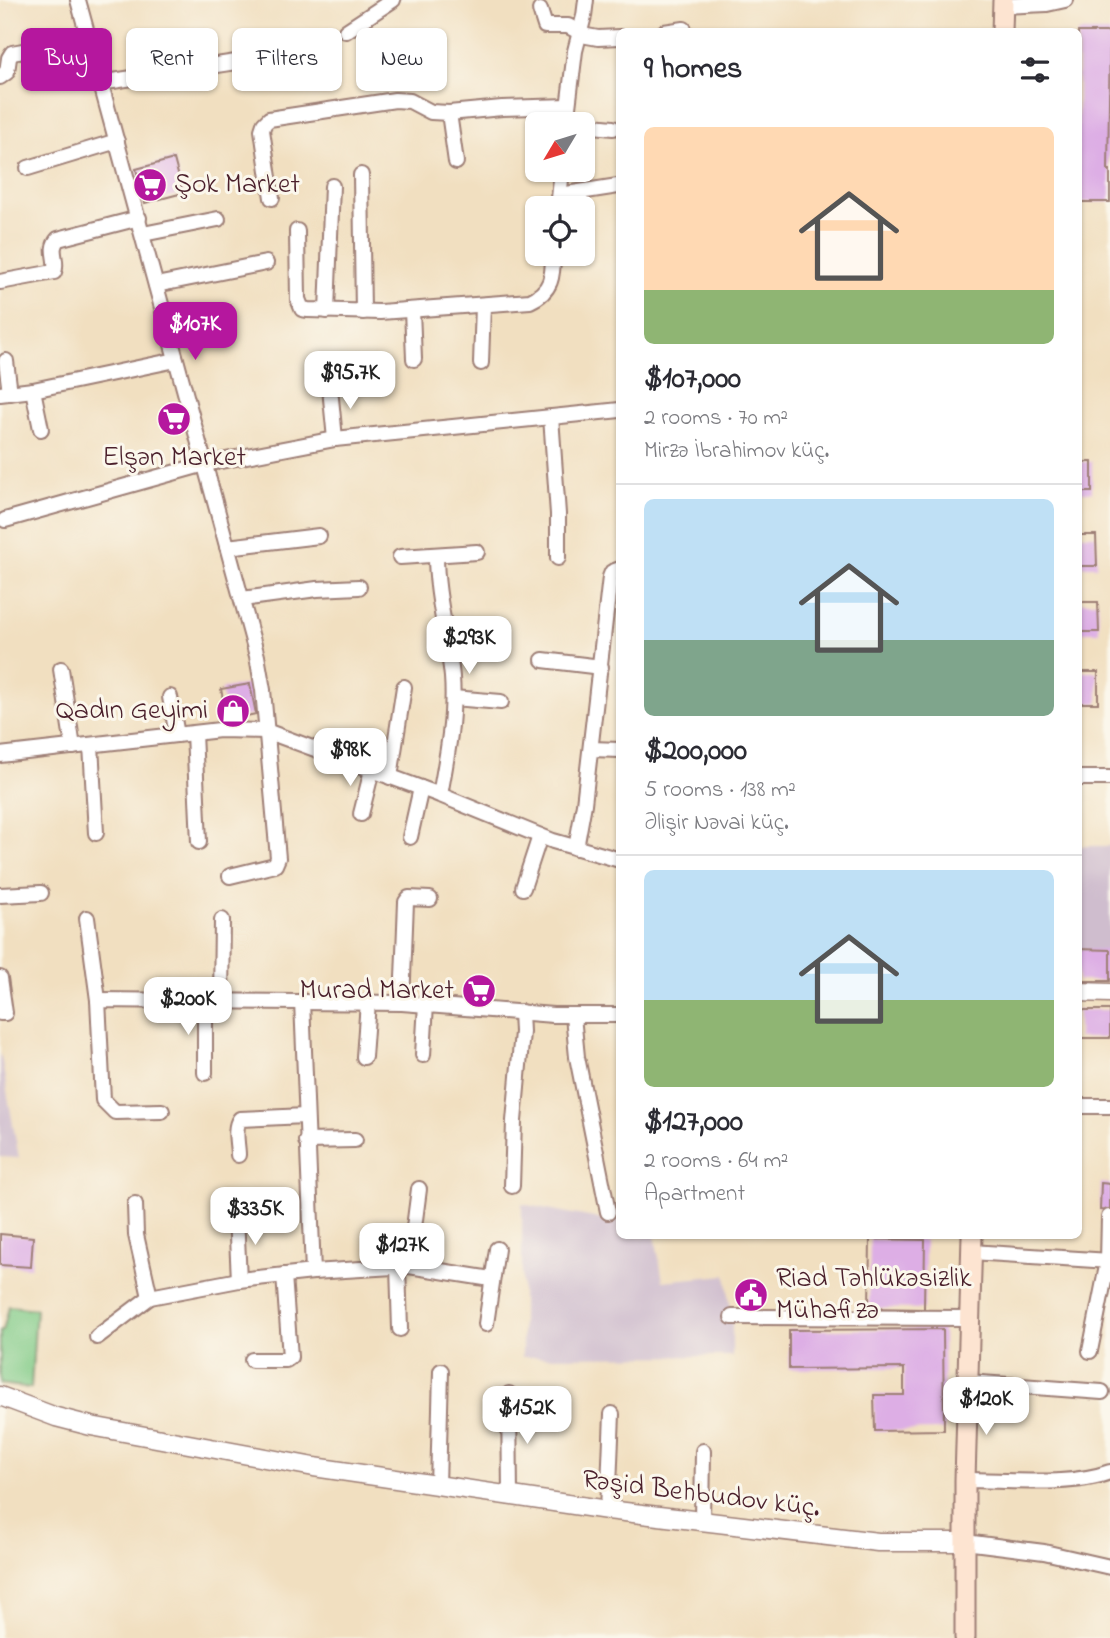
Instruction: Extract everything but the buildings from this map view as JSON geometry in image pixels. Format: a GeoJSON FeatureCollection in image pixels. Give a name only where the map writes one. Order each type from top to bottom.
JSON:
{"type":"FeatureCollection","features":[{"type":"Feature","properties":{"kind":"main road"},"geometry":{"type":"LineString","coordinates":[[1002,28],[1003,3]]}},
{"type":"Feature","properties":{"kind":"main road"},"geometry":{"type":"LineString","coordinates":[[965,1638],[965,1480],[971,1244]]}},
{"type":"Feature","properties":{"kind":"street"},"geometry":{"type":"LineString","coordinates":[[78,0],[84,28]]}},
{"type":"Feature","properties":{"kind":"street"},"geometry":{"type":"LineString","coordinates":[[346,31],[393,0]]}},
{"type":"Feature","properties":{"kind":"street"},"geometry":{"type":"LineString","coordinates":[[569,112],[586,0]]}},
{"type":"Feature","properties":{"kind":"street"},"geometry":{"type":"LineString","coordinates":[[1003,3],[1047,4],[1065,0]]}},
{"type":"Feature","properties":{"kind":"street"},"geometry":{"type":"LineString","coordinates":[[540,10],[545,26],[568,26],[598,38],[616,37]]}},
{"type":"Feature","properties":{"kind":"street"},"geometry":{"type":"LineString","coordinates":[[0,77],[7,72],[12,53],[21,51]]}},
{"type":"Feature","properties":{"kind":"street"},"geometry":{"type":"LineString","coordinates":[[112,81],[232,63]]}},
{"type":"Feature","properties":{"kind":"street"},"geometry":{"type":"LineString","coordinates":[[102,91],[139,218],[260,672],[278,858],[275,865],[268,869],[230,876]]}},
{"type":"Feature","properties":{"kind":"street"},"geometry":{"type":"LineString","coordinates":[[272,198],[262,130],[269,119],[395,100],[410,101],[431,112],[449,113],[568,106]]}},
{"type":"Feature","properties":{"kind":"street"},"geometry":{"type":"LineString","coordinates":[[449,113],[456,162]]}},
{"type":"Feature","properties":{"kind":"street"},"geometry":{"type":"LineString","coordinates":[[595,126],[613,128]]}},
{"type":"Feature","properties":{"kind":"street"},"geometry":{"type":"LineString","coordinates":[[28,168],[117,141]]}},
{"type":"Feature","properties":{"kind":"street"},"geometry":{"type":"LineString","coordinates":[[361,175],[363,312]]}},
{"type":"Feature","properties":{"kind":"street"},"geometry":{"type":"LineString","coordinates":[[327,311],[332,186]]}},
{"type":"Feature","properties":{"kind":"street"},"geometry":{"type":"LineString","coordinates":[[579,196],[616,187]]}},
{"type":"Feature","properties":{"kind":"street"},"geometry":{"type":"LineString","coordinates":[[0,282],[54,272],[56,268],[52,250],[58,239],[139,218]]}},
{"type":"Feature","properties":{"kind":"street"},"geometry":{"type":"LineString","coordinates":[[143,234],[218,219]]}},
{"type":"Feature","properties":{"kind":"street"},"geometry":{"type":"LineString","coordinates":[[297,231],[299,304],[302,309],[308,310],[363,312],[530,301],[548,290],[552,266]]}},
{"type":"Feature","properties":{"kind":"street"},"geometry":{"type":"LineString","coordinates":[[156,285],[266,263]]}},
{"type":"Feature","properties":{"kind":"street"},"geometry":{"type":"LineString","coordinates":[[481,363],[483,305]]}},
{"type":"Feature","properties":{"kind":"street"},"geometry":{"type":"LineString","coordinates":[[412,310],[414,359]]}},
{"type":"Feature","properties":{"kind":"street"},"geometry":{"type":"LineString","coordinates":[[6,361],[5,394],[176,360]]}},
{"type":"Feature","properties":{"kind":"street"},"geometry":{"type":"LineString","coordinates":[[330,388],[335,439]]}},
{"type":"Feature","properties":{"kind":"street"},"geometry":{"type":"LineString","coordinates":[[33,390],[41,429]]}},
{"type":"Feature","properties":{"kind":"street"},"geometry":{"type":"LineString","coordinates":[[5,520],[205,464],[335,439],[616,411]]}},
{"type":"Feature","properties":{"kind":"street"},"geometry":{"type":"LineString","coordinates":[[551,417],[558,506],[558,558]]}},
{"type":"Feature","properties":{"kind":"street"},"geometry":{"type":"LineString","coordinates":[[227,547],[319,536]]}},
{"type":"Feature","properties":{"kind":"street"},"geometry":{"type":"LineString","coordinates":[[400,557],[477,552]]}},
{"type":"Feature","properties":{"kind":"street"},"geometry":{"type":"LineString","coordinates":[[436,555],[436,576],[453,698],[440,795]]}},
{"type":"Feature","properties":{"kind":"street"},"geometry":{"type":"LineString","coordinates":[[576,848],[591,749],[610,578],[612,572],[616,570]]}},
{"type":"Feature","properties":{"kind":"street"},"geometry":{"type":"LineString","coordinates":[[242,599],[359,587]]}},
{"type":"Feature","properties":{"kind":"street"},"geometry":{"type":"LineString","coordinates":[[543,660],[601,667]]}},
{"type":"Feature","properties":{"kind":"street"},"geometry":{"type":"LineString","coordinates":[[61,669],[74,747]]}},
{"type":"Feature","properties":{"kind":"street"},"geometry":{"type":"LineString","coordinates":[[390,777],[404,687]]}},
{"type":"Feature","properties":{"kind":"street"},"geometry":{"type":"LineString","coordinates":[[170,697],[177,735]]}},
{"type":"Feature","properties":{"kind":"street"},"geometry":{"type":"LineString","coordinates":[[453,698],[501,702]]}},
{"type":"Feature","properties":{"kind":"street"},"geometry":{"type":"LineString","coordinates":[[0,755],[220,730],[266,731],[440,795],[540,836],[616,859]]}},
{"type":"Feature","properties":{"kind":"street"},"geometry":{"type":"LineString","coordinates":[[194,733],[199,842]]}},
{"type":"Feature","properties":{"kind":"street"},"geometry":{"type":"LineString","coordinates":[[91,745],[96,833]]}},
{"type":"Feature","properties":{"kind":"street"},"geometry":{"type":"LineString","coordinates":[[591,749],[616,750]]}},
{"type":"Feature","properties":{"kind":"street"},"geometry":{"type":"LineString","coordinates":[[361,814],[372,770]]}},
{"type":"Feature","properties":{"kind":"street"},"geometry":{"type":"LineString","coordinates":[[1082,778],[1110,778]]}},
{"type":"Feature","properties":{"kind":"street"},"geometry":{"type":"LineString","coordinates":[[410,837],[421,788]]}},
{"type":"Feature","properties":{"kind":"street"},"geometry":{"type":"LineString","coordinates":[[523,888],[540,836]]}},
{"type":"Feature","properties":{"kind":"street"},"geometry":{"type":"LineString","coordinates":[[0,895],[41,893]]}},
{"type":"Feature","properties":{"kind":"street"},"geometry":{"type":"LineString","coordinates":[[402,1003],[406,902],[410,898],[430,899]]}},
{"type":"Feature","properties":{"kind":"street"},"geometry":{"type":"LineString","coordinates":[[87,918],[98,1000],[103,1100],[107,1107],[115,1112],[162,1111]]}},
{"type":"Feature","properties":{"kind":"street"},"geometry":{"type":"LineString","coordinates":[[221,1001],[222,920]]}},
{"type":"Feature","properties":{"kind":"street"},"geometry":{"type":"LineString","coordinates":[[0,978],[2,1013]]}},
{"type":"Feature","properties":{"kind":"street"},"geometry":{"type":"LineString","coordinates":[[1082,992],[1110,993]]}},
{"type":"Feature","properties":{"kind":"street"},"geometry":{"type":"LineString","coordinates":[[98,1000],[368,1002],[573,1016],[616,1015]]}},
{"type":"Feature","properties":{"kind":"street"},"geometry":{"type":"LineString","coordinates":[[205,1001],[205,1073]]}},
{"type":"Feature","properties":{"kind":"street"},"geometry":{"type":"LineString","coordinates":[[302,1001],[313,1272]]}},
{"type":"Feature","properties":{"kind":"street"},"geometry":{"type":"LineString","coordinates":[[364,1057],[368,1002]]}},
{"type":"Feature","properties":{"kind":"street"},"geometry":{"type":"LineString","coordinates":[[423,1055],[426,1004]]}},
{"type":"Feature","properties":{"kind":"street"},"geometry":{"type":"LineString","coordinates":[[512,1186],[521,1012]]}},
{"type":"Feature","properties":{"kind":"street"},"geometry":{"type":"LineString","coordinates":[[573,1016],[577,1057],[608,1212]]}},
{"type":"Feature","properties":{"kind":"street"},"geometry":{"type":"LineString","coordinates":[[1082,1106],[1110,1106]]}},
{"type":"Feature","properties":{"kind":"street"},"geometry":{"type":"LineString","coordinates":[[238,1155],[237,1123],[240,1119],[305,1116]]}},
{"type":"Feature","properties":{"kind":"street"},"geometry":{"type":"LineString","coordinates":[[306,1140],[355,1140]]}},
{"type":"Feature","properties":{"kind":"street"},"geometry":{"type":"LineString","coordinates":[[400,1329],[403,1266],[419,1189]]}},
{"type":"Feature","properties":{"kind":"street"},"geometry":{"type":"LineString","coordinates":[[135,1203],[136,1235],[150,1297]]}},
{"type":"Feature","properties":{"kind":"street"},"geometry":{"type":"LineString","coordinates":[[236,1216],[239,1280]]}},
{"type":"Feature","properties":{"kind":"street"},"geometry":{"type":"LineString","coordinates":[[1090,1351],[1109,1261],[1109,1217]]}},
{"type":"Feature","properties":{"kind":"street"},"geometry":{"type":"LineString","coordinates":[[971,1244],[1109,1261]]}},
{"type":"Feature","properties":{"kind":"street"},"geometry":{"type":"LineString","coordinates":[[486,1324],[497,1249]]}},
{"type":"Feature","properties":{"kind":"street"},"geometry":{"type":"LineString","coordinates":[[97,1337],[150,1297],[239,1280],[403,1266],[491,1279]]}},
{"type":"Feature","properties":{"kind":"street"},"geometry":{"type":"LineString","coordinates":[[252,1360],[286,1360],[290,1357],[284,1275]]}},
{"type":"Feature","properties":{"kind":"street"},"geometry":{"type":"LineString","coordinates":[[732,1317],[970,1318]]}},
{"type":"Feature","properties":{"kind":"street"},"geometry":{"type":"LineString","coordinates":[[438,1486],[441,1371]]}},
{"type":"Feature","properties":{"kind":"street"},"geometry":{"type":"LineString","coordinates":[[967,1382],[1102,1392]]}},
{"type":"Feature","properties":{"kind":"street"},"geometry":{"type":"LineString","coordinates":[[509,1394],[510,1497]]}},
{"type":"Feature","properties":{"kind":"street","name":"Rəşid Behbudov küç."},"geometry":{"type":"LineString","coordinates":[[0,1396],[56,1417],[91,1426],[314,1467],[510,1497],[702,1522],[878,1542],[965,1542],[1044,1552],[1110,1567]]}},
{"type":"Feature","properties":{"kind":"street"},"geometry":{"type":"LineString","coordinates":[[608,1510],[612,1415]]}},
{"type":"Feature","properties":{"kind":"street"},"geometry":{"type":"LineString","coordinates":[[702,1522],[703,1451]]}},
{"type":"Feature","properties":{"kind":"street"},"geometry":{"type":"LineString","coordinates":[[965,1480],[1074,1480],[1110,1472]]}},
{"type":"Feature","properties":{"kind":"shaded area"},"geometry":{"type":"Polygon","coordinates":[[[1082,846],[1110,846],[1110,981],[1082,981],[1082,846]]]}},
{"type":"Feature","properties":{"kind":"shaded area"},"geometry":{"type":"Polygon","coordinates":[[[0,1052],[19,1158],[0,1157],[0,1052]]]}},
{"type":"Feature","properties":{"kind":"shaded area"},"geometry":{"type":"Polygon","coordinates":[[[522,1204],[604,1220],[616,1218],[616,1239],[656,1239],[663,1281],[726,1275],[732,1317],[732,1356],[522,1357],[522,1204]]]}},
{"type":"Feature","properties":{"kind":"green space"},"geometry":{"type":"Polygon","coordinates":[[[9,1306],[36,1309],[31,1388],[0,1384],[0,1331],[3,1331],[9,1306]]]}},
{"type":"Feature","properties":{"kind":"place","name":"Şok Market"},"geometry":{"type":"Point","coordinates":[150,185]}},
{"type":"Feature","properties":{"kind":"place","name":"Elşən Market"},"geometry":{"type":"Point","coordinates":[174,419]}},
{"type":"Feature","properties":{"kind":"place","name":"Qadın Geyimi"},"geometry":{"type":"Point","coordinates":[233,711]}},
{"type":"Feature","properties":{"kind":"place","name":"Murad Market"},"geometry":{"type":"Point","coordinates":[479,991]}},
{"type":"Feature","properties":{"kind":"place","name":"Riad Təhlükəsizlik Mühafizə"},"geometry":{"type":"Point","coordinates":[751,1295]}}]}
